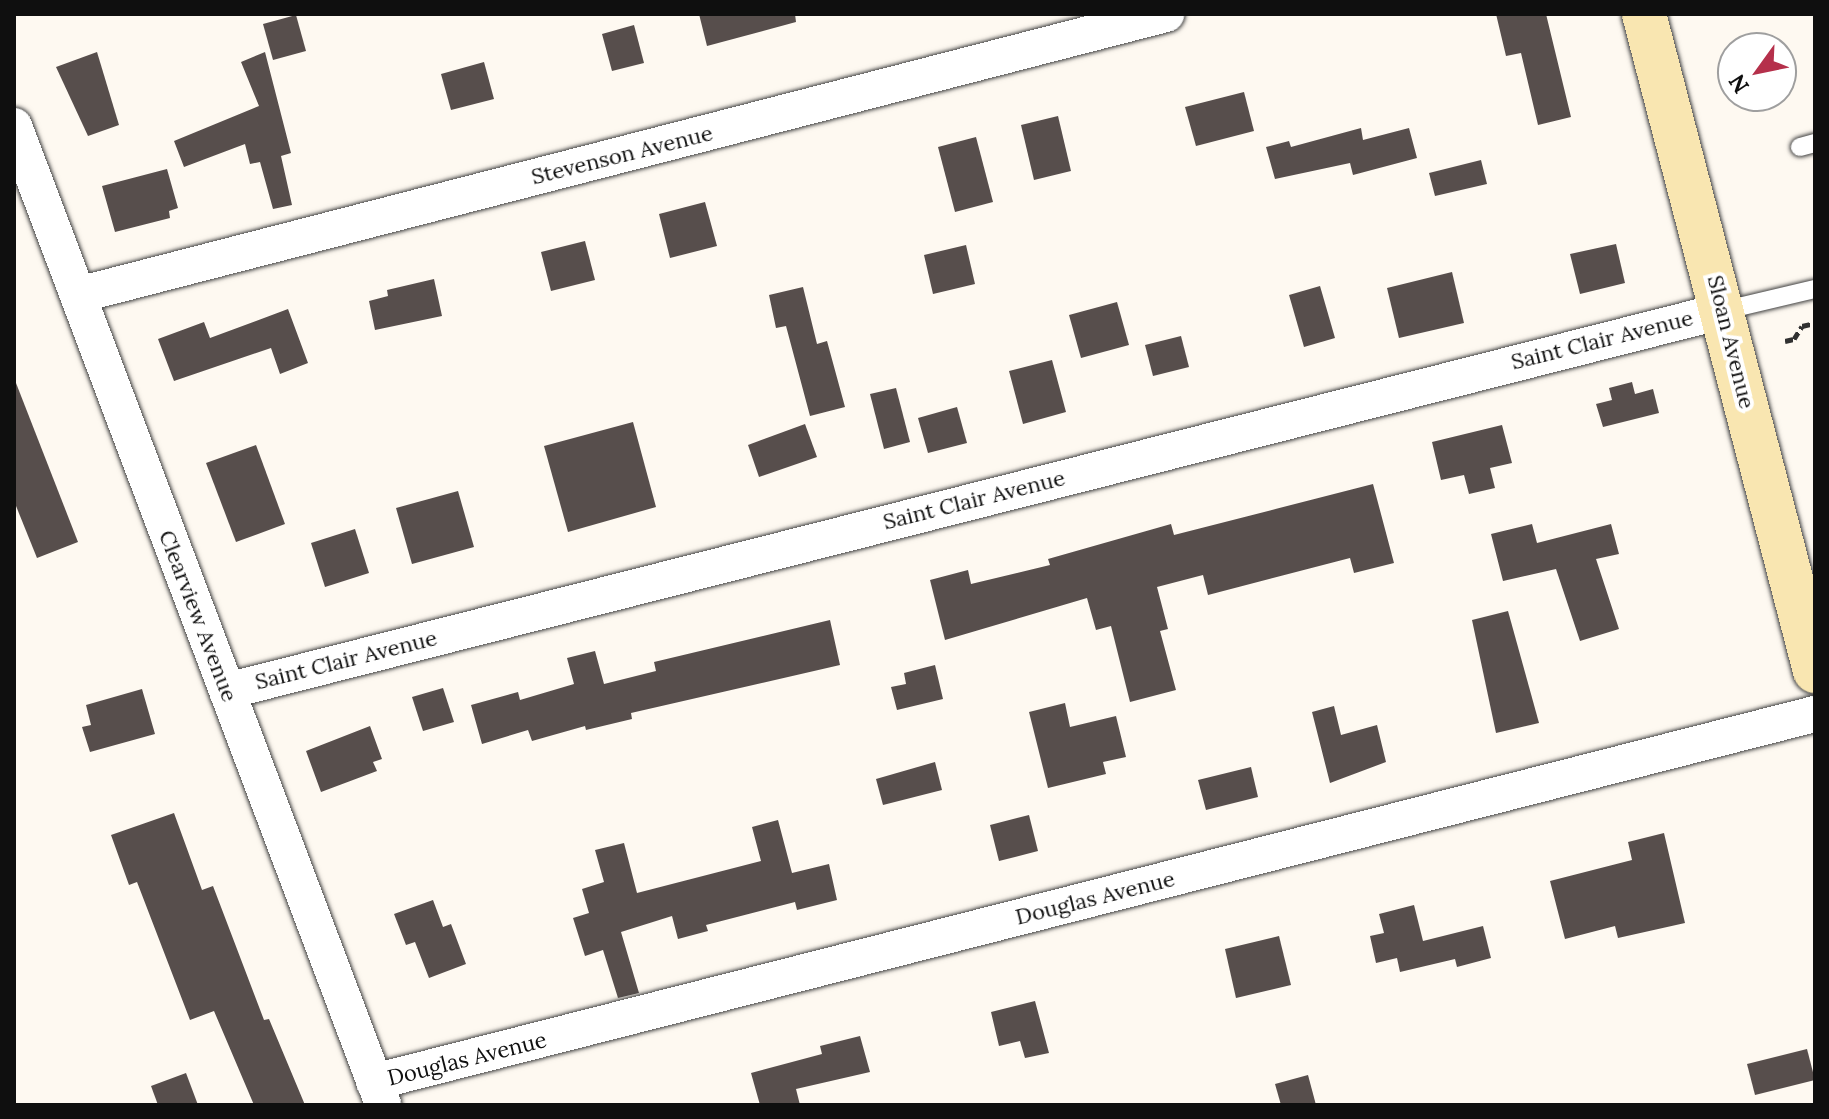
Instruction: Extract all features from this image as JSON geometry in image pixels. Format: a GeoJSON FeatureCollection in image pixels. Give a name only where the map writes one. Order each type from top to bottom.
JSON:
{"type":"FeatureCollection","features":[{"type":"Feature","properties":{"kind":"main road","name":"Sloan Avenue"},"geometry":{"type":"LineString","coordinates":[[1644,14],[1815,671]]}},
{"type":"Feature","properties":{"kind":"street","name":"Stevenson Avenue"},"geometry":{"type":"LineString","coordinates":[[78,295],[1166,14]]}},
{"type":"Feature","properties":{"kind":"street","name":"Clearview Avenue"},"geometry":{"type":"LineString","coordinates":[[14,126],[379,1094]]}},
{"type":"Feature","properties":{"kind":"street","name":"Saint Clair Avenue"},"geometry":{"type":"LineString","coordinates":[[227,691],[1722,311]]}},
{"type":"Feature","properties":{"kind":"street","name":"Douglas Avenue"},"geometry":{"type":"LineString","coordinates":[[379,1094],[1815,714]]}},
{"type":"Feature","properties":{"kind":"lane"},"geometry":{"type":"LineString","coordinates":[[1722,311],[1815,289]]}},
{"type":"Feature","properties":{"kind":"path"},"geometry":{"type":"LineString","coordinates":[[1785,341],[1794,339],[1802,326],[1815,323]]}},
{"type":"Feature","properties":{"kind":"building"},"geometry":{"type":"Polygon","coordinates":[[[699,14],[795,14],[796,22],[707,46],[699,14]]]}},
{"type":"Feature","properties":{"kind":"building"},"geometry":{"type":"Polygon","coordinates":[[[1496,14],[1546,14],[1571,117],[1538,125],[1521,53],[1506,56],[1496,14]]]}},
{"type":"Feature","properties":{"kind":"building"},"geometry":{"type":"Polygon","coordinates":[[[296,15],[306,51],[273,60],[263,24],[296,15]]]}},
{"type":"Feature","properties":{"kind":"building"},"geometry":{"type":"Polygon","coordinates":[[[634,25],[644,63],[612,71],[602,34],[634,25]]]}},
{"type":"Feature","properties":{"kind":"building"},"geometry":{"type":"Polygon","coordinates":[[[97,52],[119,125],[88,136],[56,67],[97,52]]]}},
{"type":"Feature","properties":{"kind":"building"},"geometry":{"type":"Polygon","coordinates":[[[265,52],[291,153],[281,156],[292,205],[273,209],[260,162],[250,164],[245,144],[184,167],[174,141],[259,106],[241,62],[265,52]]]}},
{"type":"Feature","properties":{"kind":"building"},"geometry":{"type":"Polygon","coordinates":[[[484,62],[494,99],[451,110],[441,74],[484,62]]]}},
{"type":"Feature","properties":{"kind":"building"},"geometry":{"type":"Polygon","coordinates":[[[1244,92],[1254,131],[1196,146],[1185,107],[1244,92]]]}},
{"type":"Feature","properties":{"kind":"building"},"geometry":{"type":"Polygon","coordinates":[[[1058,116],[1071,171],[1034,180],[1021,125],[1058,116]]]}},
{"type":"Feature","properties":{"kind":"building"},"geometry":{"type":"Polygon","coordinates":[[[1361,128],[1363,140],[1409,128],[1417,158],[1353,175],[1350,163],[1275,179],[1266,147],[1289,141],[1291,147],[1361,128]]]}},
{"type":"Feature","properties":{"kind":"building"},"geometry":{"type":"Polygon","coordinates":[[[976,137],[993,202],[955,212],[938,147],[976,137]]]}},
{"type":"Feature","properties":{"kind":"building"},"geometry":{"type":"Polygon","coordinates":[[[1481,160],[1487,184],[1435,196],[1429,173],[1481,160]]]}},
{"type":"Feature","properties":{"kind":"building"},"geometry":{"type":"Polygon","coordinates":[[[167,169],[178,208],[169,211],[170,218],[115,232],[102,186],[167,169]]]}},
{"type":"Feature","properties":{"kind":"building"},"geometry":{"type":"Polygon","coordinates":[[[705,202],[717,246],[670,258],[659,214],[705,202]]]}},
{"type":"Feature","properties":{"kind":"building"},"geometry":{"type":"Polygon","coordinates":[[[585,241],[595,280],[551,291],[541,252],[585,241]]]}},
{"type":"Feature","properties":{"kind":"building"},"geometry":{"type":"Polygon","coordinates":[[[1616,244],[1625,283],[1580,294],[1570,254],[1616,244]]]}},
{"type":"Feature","properties":{"kind":"building"},"geometry":{"type":"Polygon","coordinates":[[[966,245],[975,284],[933,294],[924,255],[966,245]]]}},
{"type":"Feature","properties":{"kind":"building"},"geometry":{"type":"Polygon","coordinates":[[[1452,272],[1464,323],[1399,338],[1387,288],[1452,272]]]}},
{"type":"Feature","properties":{"kind":"building"},"geometry":{"type":"Polygon","coordinates":[[[434,279],[442,316],[375,330],[369,301],[388,296],[387,290],[434,279]]]}},
{"type":"Feature","properties":{"kind":"building"},"geometry":{"type":"Polygon","coordinates":[[[1320,286],[1335,338],[1304,347],[1289,295],[1320,286]]]}},
{"type":"Feature","properties":{"kind":"building"},"geometry":{"type":"Polygon","coordinates":[[[803,287],[817,344],[827,341],[845,407],[810,416],[786,326],[776,328],[769,295],[803,287]]]}},
{"type":"Feature","properties":{"kind":"building"},"geometry":{"type":"Polygon","coordinates":[[[1117,302],[1129,345],[1081,358],[1069,315],[1117,302]]]}},
{"type":"Feature","properties":{"kind":"building"},"geometry":{"type":"Polygon","coordinates":[[[288,309],[308,363],[280,374],[271,348],[174,381],[158,339],[204,322],[210,338],[288,309]]]}},
{"type":"Feature","properties":{"kind":"building"},"geometry":{"type":"Polygon","coordinates":[[[1181,336],[1189,367],[1153,376],[1145,345],[1181,336]]]}},
{"type":"Feature","properties":{"kind":"building"},"geometry":{"type":"Polygon","coordinates":[[[1052,360],[1066,412],[1023,424],[1009,371],[1052,360]]]}},
{"type":"Feature","properties":{"kind":"building"},"geometry":{"type":"Polygon","coordinates":[[[1632,382],[1635,394],[1653,389],[1659,413],[1603,427],[1596,404],[1612,400],[1609,388],[1632,382]]]}},
{"type":"Feature","properties":{"kind":"building"},"geometry":{"type":"Polygon","coordinates":[[[16,383],[78,542],[37,558],[14,501],[16,383]]]}},
{"type":"Feature","properties":{"kind":"building"},"geometry":{"type":"Polygon","coordinates":[[[896,388],[910,442],[884,449],[870,394],[896,388]]]}},
{"type":"Feature","properties":{"kind":"building"},"geometry":{"type":"Polygon","coordinates":[[[957,407],[967,443],[928,453],[918,418],[957,407]]]}},
{"type":"Feature","properties":{"kind":"building"},"geometry":{"type":"Polygon","coordinates":[[[633,422],[656,507],[568,532],[544,446],[633,422]]]}},
{"type":"Feature","properties":{"kind":"building"},"geometry":{"type":"Polygon","coordinates":[[[805,424],[817,457],[759,477],[748,445],[805,424]]]}},
{"type":"Feature","properties":{"kind":"building"},"geometry":{"type":"Polygon","coordinates":[[[1502,425],[1512,463],[1490,468],[1495,488],[1469,494],[1464,475],[1441,480],[1432,442],[1502,425]]]}},
{"type":"Feature","properties":{"kind":"building"},"geometry":{"type":"Polygon","coordinates":[[[256,445],[285,524],[236,542],[206,463],[256,445]]]}},
{"type":"Feature","properties":{"kind":"building"},"geometry":{"type":"Polygon","coordinates":[[[1373,484],[1394,563],[1354,573],[1350,558],[1208,595],[1203,575],[1157,587],[1168,629],[1160,631],[1176,690],[1130,702],[1111,626],[1096,630],[1087,598],[945,640],[930,580],[968,570],[971,584],[1050,565],[1048,559],[1171,524],[1174,535],[1373,484]]]}},
{"type":"Feature","properties":{"kind":"building"},"geometry":{"type":"Polygon","coordinates":[[[458,491],[474,547],[412,564],[396,508],[458,491]]]}},
{"type":"Feature","properties":{"kind":"building"},"geometry":{"type":"Polygon","coordinates":[[[1532,524],[1537,543],[1611,524],[1619,554],[1596,559],[1619,629],[1580,641],[1556,569],[1503,581],[1491,534],[1532,524]]]}},
{"type":"Feature","properties":{"kind":"building"},"geometry":{"type":"Polygon","coordinates":[[[355,529],[369,573],[325,587],[311,543],[355,529]]]}},
{"type":"Feature","properties":{"kind":"building"},"geometry":{"type":"Polygon","coordinates":[[[1508,611],[1539,723],[1496,733],[1472,620],[1508,611]]]}},
{"type":"Feature","properties":{"kind":"building"},"geometry":{"type":"Polygon","coordinates":[[[830,620],[840,665],[631,713],[632,719],[586,730],[585,726],[532,741],[528,730],[482,744],[471,705],[518,692],[520,700],[574,684],[567,658],[595,651],[604,684],[656,671],[654,662],[830,620]]]}},
{"type":"Feature","properties":{"kind":"building"},"geometry":{"type":"Polygon","coordinates":[[[935,665],[943,699],[897,710],[891,687],[906,684],[904,673],[935,665]]]}},
{"type":"Feature","properties":{"kind":"building"},"geometry":{"type":"Polygon","coordinates":[[[443,688],[454,722],[423,731],[412,697],[443,688]]]}},
{"type":"Feature","properties":{"kind":"building"},"geometry":{"type":"Polygon","coordinates":[[[142,689],[155,734],[90,752],[82,727],[91,725],[86,705],[142,689]]]}},
{"type":"Feature","properties":{"kind":"building"},"geometry":{"type":"Polygon","coordinates":[[[1065,703],[1070,727],[1116,716],[1126,757],[1103,762],[1106,774],[1048,788],[1029,712],[1065,703]]]}},
{"type":"Feature","properties":{"kind":"building"},"geometry":{"type":"Polygon","coordinates":[[[1334,706],[1341,735],[1377,725],[1386,762],[1330,783],[1312,712],[1334,706]]]}},
{"type":"Feature","properties":{"kind":"building"},"geometry":{"type":"Polygon","coordinates":[[[370,726],[382,759],[373,762],[377,771],[321,792],[306,751],[370,726]]]}},
{"type":"Feature","properties":{"kind":"building"},"geometry":{"type":"Polygon","coordinates":[[[935,762],[942,790],[883,805],[876,779],[935,762]]]}},
{"type":"Feature","properties":{"kind":"building"},"geometry":{"type":"Polygon","coordinates":[[[1251,767],[1258,797],[1206,810],[1198,780],[1251,767]]]}},
{"type":"Feature","properties":{"kind":"building"},"geometry":{"type":"Polygon","coordinates":[[[174,813],[202,890],[213,886],[264,1020],[269,1019],[305,1105],[254,1105],[214,1011],[190,1020],[137,882],[129,885],[111,835],[174,813]]]}},
{"type":"Feature","properties":{"kind":"building"},"geometry":{"type":"Polygon","coordinates":[[[1029,815],[1038,851],[999,861],[990,825],[1029,815]]]}},
{"type":"Feature","properties":{"kind":"building"},"geometry":{"type":"Polygon","coordinates":[[[778,820],[792,873],[829,864],[837,900],[797,910],[795,902],[706,925],[708,931],[678,939],[672,916],[621,932],[639,993],[618,998],[603,950],[585,956],[573,918],[589,913],[582,889],[604,882],[595,850],[624,843],[637,893],[761,861],[752,827],[778,820]]]}},
{"type":"Feature","properties":{"kind":"building"},"geometry":{"type":"Polygon","coordinates":[[[1664,833],[1685,923],[1618,938],[1615,926],[1565,939],[1550,881],[1632,860],[1628,842],[1664,833]]]}},
{"type":"Feature","properties":{"kind":"building"},"geometry":{"type":"Polygon","coordinates":[[[433,900],[443,927],[451,924],[466,964],[429,978],[415,942],[406,945],[394,914],[433,900]]]}},
{"type":"Feature","properties":{"kind":"building"},"geometry":{"type":"Polygon","coordinates":[[[1414,905],[1423,941],[1483,926],[1491,958],[1457,967],[1455,959],[1400,972],[1397,958],[1376,963],[1370,936],[1384,933],[1379,914],[1414,905]]]}},
{"type":"Feature","properties":{"kind":"building"},"geometry":{"type":"Polygon","coordinates":[[[1279,936],[1291,985],[1236,998],[1225,949],[1279,936]]]}},
{"type":"Feature","properties":{"kind":"building"},"geometry":{"type":"Polygon","coordinates":[[[1035,1001],[1049,1053],[1025,1058],[1020,1041],[999,1046],[991,1012],[1035,1001]]]}},
{"type":"Feature","properties":{"kind":"building"},"geometry":{"type":"Polygon","coordinates":[[[860,1036],[870,1072],[796,1089],[800,1105],[760,1105],[751,1073],[822,1054],[820,1046],[860,1036]]]}},
{"type":"Feature","properties":{"kind":"building"},"geometry":{"type":"Polygon","coordinates":[[[1807,1049],[1815,1080],[1755,1095],[1747,1064],[1807,1049]]]}},
{"type":"Feature","properties":{"kind":"building"},"geometry":{"type":"Polygon","coordinates":[[[186,1073],[198,1105],[158,1105],[151,1086],[186,1073]]]}},
{"type":"Feature","properties":{"kind":"building"},"geometry":{"type":"Polygon","coordinates":[[[1308,1075],[1316,1105],[1281,1105],[1275,1084],[1308,1075]]]}}]}
